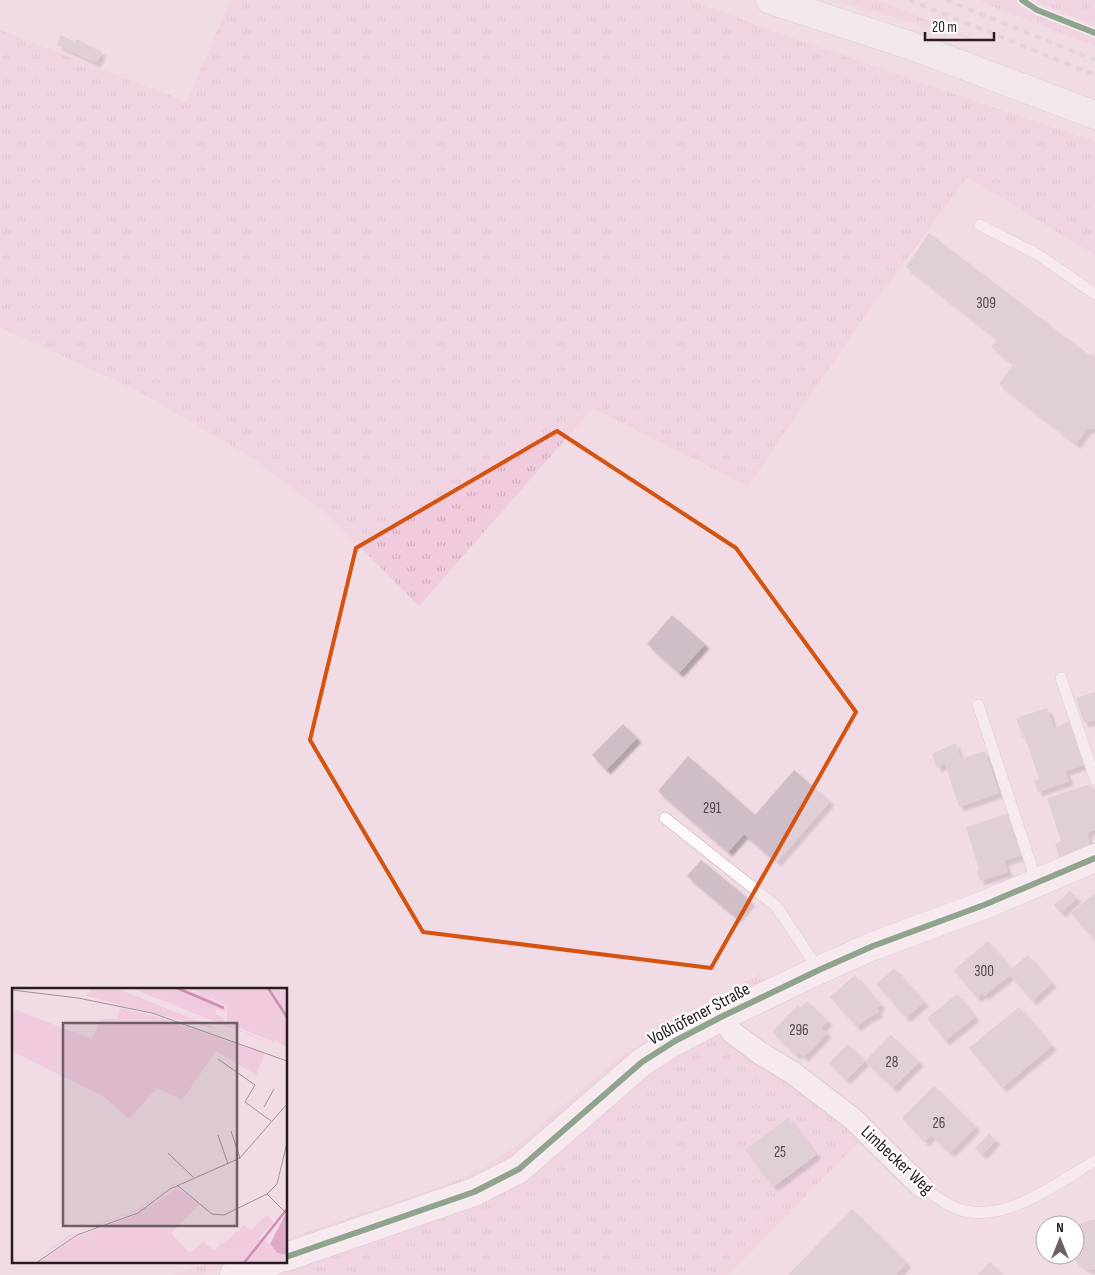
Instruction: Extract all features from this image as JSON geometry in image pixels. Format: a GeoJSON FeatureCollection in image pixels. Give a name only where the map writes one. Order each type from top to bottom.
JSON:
{"type":"FeatureCollection","features":[{"type":"Feature","properties":{"kind":"main road"},"geometry":{"type":"LineString","coordinates":[[770,0],[908,45],[1095,115]]}},
{"type":"Feature","properties":{"kind":"street","name":"Voßhöfener Straße"},"geometry":{"type":"LineString","coordinates":[[288,1256],[474,1192],[518,1169],[642,1062],[675,1041],[722,1016],[873,946],[984,905],[1095,858]]}},
{"type":"Feature","properties":{"kind":"street","name":"Limbecker Weg"},"geometry":{"type":"LineString","coordinates":[[722,1016],[732,1033],[760,1054],[800,1078],[853,1119],[922,1187]]}},
{"type":"Feature","properties":{"kind":"street"},"geometry":{"type":"LineString","coordinates":[[234,1275],[271,1262]]}},
{"type":"Feature","properties":{"kind":"lane"},"geometry":{"type":"LineString","coordinates":[[980,225],[1037,254],[1095,294]]}},
{"type":"Feature","properties":{"kind":"lane"},"geometry":{"type":"LineString","coordinates":[[1061,678],[1095,780]]}},
{"type":"Feature","properties":{"kind":"lane"},"geometry":{"type":"LineString","coordinates":[[978,705],[1037,883]]}},
{"type":"Feature","properties":{"kind":"lane"},"geometry":{"type":"LineString","coordinates":[[665,818],[776,906],[819,970]]}},
{"type":"Feature","properties":{"kind":"lane","name":"Limbecker Weg"},"geometry":{"type":"LineString","coordinates":[[922,1187],[963,1211],[985,1214],[1011,1207],[1038,1195],[1095,1160]]}},
{"type":"Feature","properties":{"kind":"highlighted area"},"geometry":{"type":"Polygon","coordinates":[[[557,431],[736,548],[856,712],[711,968],[423,932],[310,740],[356,548],[557,431]]]}},
{"type":"Feature","properties":{"kind":"green space"},"geometry":{"type":"Polygon","coordinates":[[[230,0],[690,0],[792,38],[1095,141],[1095,255],[967,177],[872,306],[748,486],[593,408],[419,606],[329,516],[251,457],[138,391],[0,327],[0,30],[187,102],[230,0]]]}},
{"type":"Feature","properties":{"kind":"green space"},"geometry":{"type":"Polygon","coordinates":[[[835,0],[877,0],[987,44],[835,0]]]}},
{"type":"Feature","properties":{"kind":"green space"},"geometry":{"type":"Polygon","coordinates":[[[976,0],[1015,0],[1020,7],[1032,13],[1095,38],[1095,46],[976,0]]]}},
{"type":"Feature","properties":{"kind":"green space"},"geometry":{"type":"Polygon","coordinates":[[[1033,0],[1095,0],[1095,25],[1033,0]]]}},
{"type":"Feature","properties":{"kind":"green space"},"geometry":{"type":"Polygon","coordinates":[[[759,973],[769,983],[534,1140],[492,1172],[288,1246],[288,1238],[436,1188],[464,1177],[491,1163],[515,1147],[621,1056],[759,973]]]}},
{"type":"Feature","properties":{"kind":"green space"},"geometry":{"type":"Polygon","coordinates":[[[715,1035],[721,1037],[746,1057],[780,1072],[864,1137],[728,1275],[262,1275],[449,1211],[648,1071],[715,1035]]]}},
{"type":"Feature","properties":{"kind":"green space"},"geometry":{"type":"Polygon","coordinates":[[[212,1262],[241,1262],[203,1275],[171,1275],[212,1262]]]}},
{"type":"Feature","properties":{"kind":"building"},"geometry":{"type":"Polygon","coordinates":[[[61,35],[75,42],[76,39],[102,52],[96,63],[57,45],[61,35]]]}},
{"type":"Feature","properties":{"kind":"building"},"geometry":{"type":"Polygon","coordinates":[[[929,233],[1089,355],[1091,353],[1095,356],[1095,428],[1087,429],[1076,444],[999,384],[1014,364],[991,347],[997,339],[906,267],[929,233]]]}},
{"type":"Feature","properties":{"kind":"building"},"geometry":{"type":"Polygon","coordinates":[[[672,615],[705,644],[679,673],[647,644],[672,615]]]}},
{"type":"Feature","properties":{"kind":"building"},"geometry":{"type":"Polygon","coordinates":[[[1095,692],[1095,720],[1084,723],[1076,698],[1095,692]]]}},
{"type":"Feature","properties":{"kind":"building"},"geometry":{"type":"Polygon","coordinates":[[[1047,708],[1054,728],[1070,721],[1085,765],[1065,771],[1069,781],[1038,792],[1034,781],[1039,779],[1025,737],[1023,738],[1016,718],[1047,708]]]}},
{"type":"Feature","properties":{"kind":"building"},"geometry":{"type":"Polygon","coordinates":[[[623,724],[637,738],[606,770],[592,755],[623,724]]]}},
{"type":"Feature","properties":{"kind":"building"},"geometry":{"type":"Polygon","coordinates":[[[955,743],[961,759],[985,751],[999,793],[959,807],[945,764],[937,768],[932,754],[955,743]]]}},
{"type":"Feature","properties":{"kind":"building"},"geometry":{"type":"Polygon","coordinates":[[[688,756],[755,815],[794,770],[830,801],[777,862],[744,834],[728,852],[658,791],[688,756]]]}},
{"type":"Feature","properties":{"kind":"building"},"geometry":{"type":"Polygon","coordinates":[[[1091,784],[1095,795],[1095,830],[1087,833],[1091,848],[1060,859],[1055,844],[1061,841],[1047,798],[1091,784]]]}},
{"type":"Feature","properties":{"kind":"building"},"geometry":{"type":"Polygon","coordinates":[[[1009,813],[1023,855],[1004,861],[1008,872],[980,881],[977,871],[979,870],[966,827],[1009,813]]]}},
{"type":"Feature","properties":{"kind":"building"},"geometry":{"type":"Polygon","coordinates":[[[701,860],[751,901],[737,918],[687,876],[701,860]]]}},
{"type":"Feature","properties":{"kind":"building"},"geometry":{"type":"Polygon","coordinates":[[[1070,891],[1077,898],[1061,913],[1054,905],[1070,891]]]}},
{"type":"Feature","properties":{"kind":"building"},"geometry":{"type":"Polygon","coordinates":[[[1095,893],[1095,941],[1071,913],[1095,893]]]}},
{"type":"Feature","properties":{"kind":"building"},"geometry":{"type":"Polygon","coordinates":[[[988,941],[1011,969],[1028,955],[1052,983],[1032,1001],[1010,975],[984,996],[982,993],[977,998],[954,970],[988,941]]]}},
{"type":"Feature","properties":{"kind":"building"},"geometry":{"type":"Polygon","coordinates":[[[894,968],[924,1002],[906,1018],[876,984],[894,968]]]}},
{"type":"Feature","properties":{"kind":"building"},"geometry":{"type":"Polygon","coordinates":[[[855,975],[881,1005],[877,1008],[879,1012],[866,1019],[857,1027],[830,997],[855,975]]]}},
{"type":"Feature","properties":{"kind":"building"},"geometry":{"type":"Polygon","coordinates":[[[957,994],[975,1017],[945,1041],[927,1018],[957,994]]]}},
{"type":"Feature","properties":{"kind":"building"},"geometry":{"type":"Polygon","coordinates":[[[807,1001],[828,1021],[821,1028],[827,1033],[804,1057],[799,1053],[796,1055],[772,1032],[798,1005],[800,1008],[807,1001]]]}},
{"type":"Feature","properties":{"kind":"building"},"geometry":{"type":"Polygon","coordinates":[[[1019,1007],[1052,1046],[1002,1088],[969,1048],[1019,1007]]]}},
{"type":"Feature","properties":{"kind":"building"},"geometry":{"type":"Polygon","coordinates":[[[891,1035],[919,1062],[893,1088],[865,1061],[891,1035]]]}},
{"type":"Feature","properties":{"kind":"building"},"geometry":{"type":"Polygon","coordinates":[[[848,1044],[865,1061],[846,1080],[829,1063],[848,1044]]]}},
{"type":"Feature","properties":{"kind":"building"},"geometry":{"type":"Polygon","coordinates":[[[934,1086],[976,1127],[950,1153],[931,1135],[925,1142],[902,1118],[934,1086]]]}},
{"type":"Feature","properties":{"kind":"building"},"geometry":{"type":"Polygon","coordinates":[[[788,1118],[816,1155],[773,1187],[745,1150],[788,1118]]]}},
{"type":"Feature","properties":{"kind":"building"},"geometry":{"type":"Polygon","coordinates":[[[989,1134],[996,1140],[982,1155],[975,1148],[989,1134]]]}},
{"type":"Feature","properties":{"kind":"building"},"geometry":{"type":"Polygon","coordinates":[[[852,1209],[907,1263],[896,1275],[788,1275],[852,1209]]]}},
{"type":"Feature","properties":{"kind":"building"},"geometry":{"type":"Polygon","coordinates":[[[1095,1220],[1095,1270],[1086,1269],[1080,1265],[1085,1265],[1085,1222],[1095,1220]]]}},
{"type":"Feature","properties":{"kind":"building"},"geometry":{"type":"Polygon","coordinates":[[[990,1262],[1003,1275],[977,1275],[990,1262]]]}},
{"type":"Feature","properties":{"kind":"railway"},"geometry":{"type":"LineString","coordinates":[[909,0],[1095,75]]}},
{"type":"Feature","properties":{"kind":"railway"},"geometry":{"type":"LineString","coordinates":[[946,0],[1095,60]]}},
{"type":"Feature","properties":{"kind":"cycle path"},"geometry":{"type":"LineString","coordinates":[[1022,0],[1037,10],[1095,33]]}},
{"type":"Feature","properties":{"kind":"cycle path"},"geometry":{"type":"LineString","coordinates":[[288,1256],[474,1192],[519,1169],[642,1062],[675,1041],[721,1017],[873,946],[984,905],[1095,858]]}}]}
